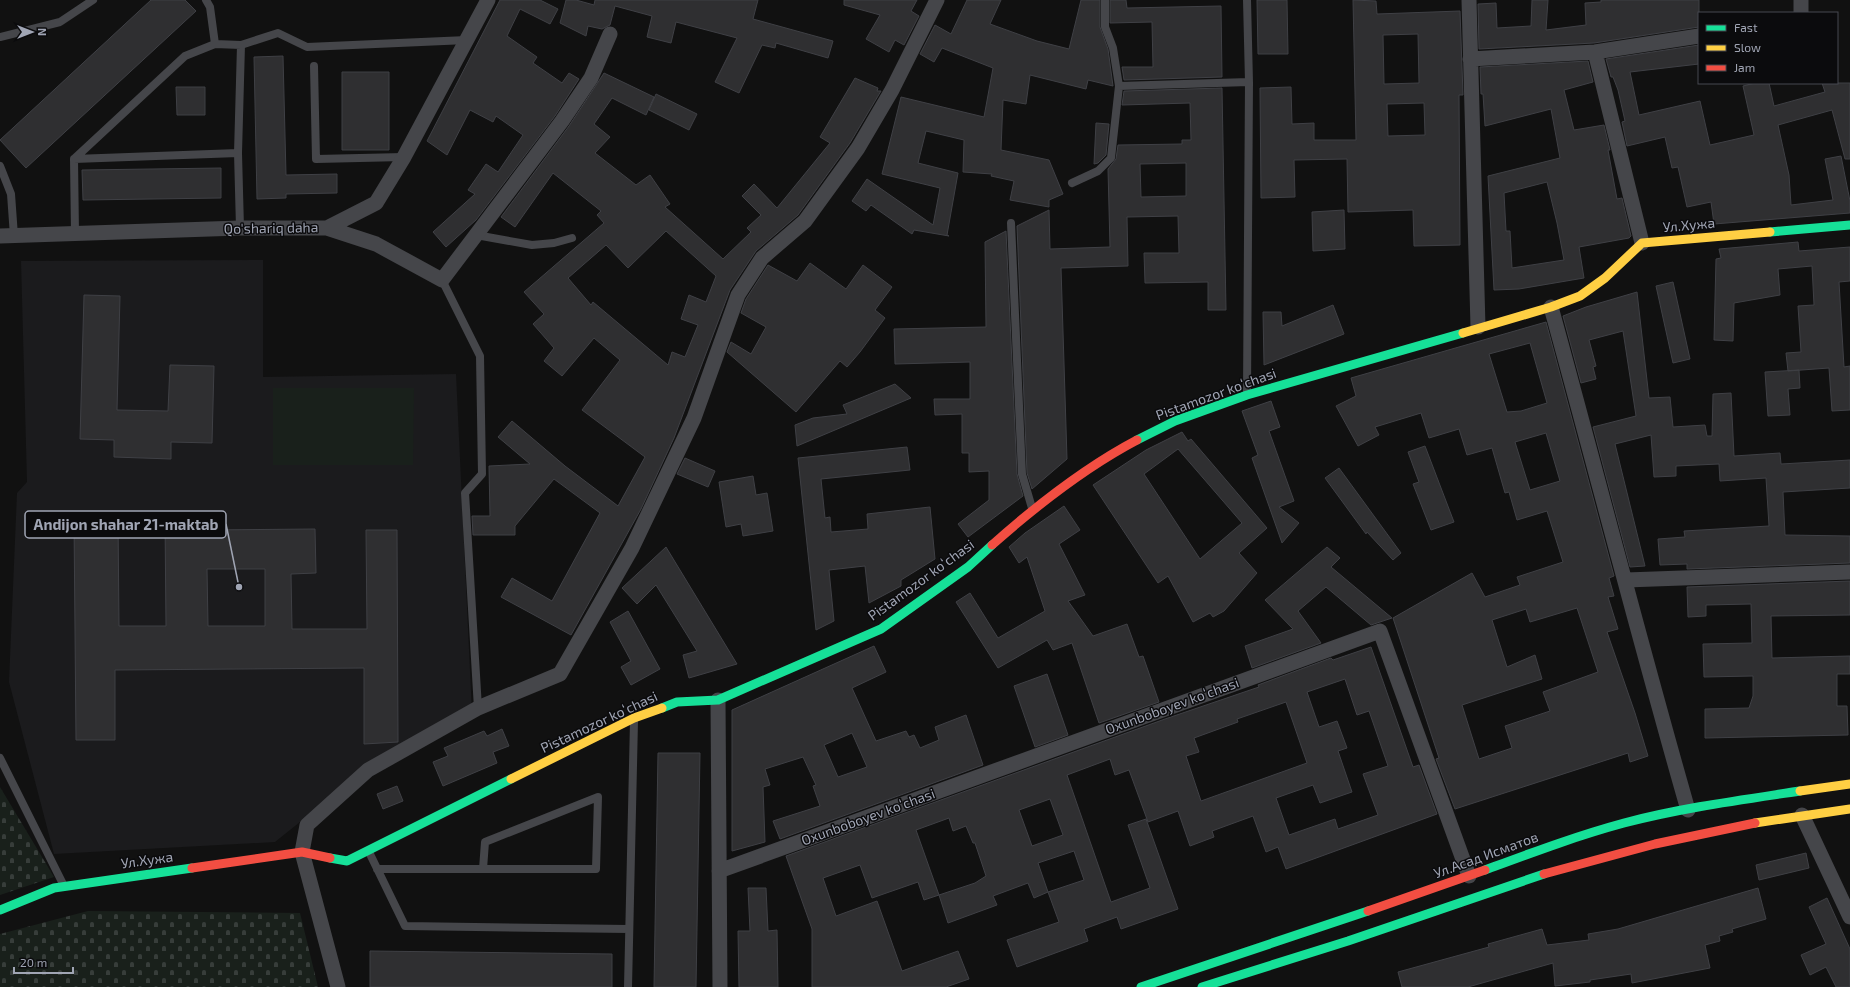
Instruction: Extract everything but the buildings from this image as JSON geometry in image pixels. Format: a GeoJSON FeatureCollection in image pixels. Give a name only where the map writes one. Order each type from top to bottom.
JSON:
{"type":"FeatureCollection","features":[{"type":"Feature","properties":{"kind":"street","name":"Qo'shariq daha"},"geometry":{"type":"LineString","coordinates":[[7,236],[240,228],[327,228],[376,203],[404,157],[488,0]]}},
{"type":"Feature","properties":{"kind":"street"},"geometry":{"type":"LineString","coordinates":[[338,987],[302,852],[308,825],[368,770],[478,708],[560,674],[632,548],[691,425],[738,295],[762,258],[805,221],[858,148],[892,90],[937,0]]}},
{"type":"Feature","properties":{"kind":"street"},"geometry":{"type":"LineString","coordinates":[[1469,0],[1478,327]]}},
{"type":"Feature","properties":{"kind":"street"},"geometry":{"type":"LineString","coordinates":[[1801,0],[1801,12]]}},
{"type":"Feature","properties":{"kind":"street"},"geometry":{"type":"LineString","coordinates":[[327,228],[376,244],[442,280],[562,121],[591,78],[610,34]]}},
{"type":"Feature","properties":{"kind":"street"},"geometry":{"type":"LineString","coordinates":[[1470,59],[1595,52],[1698,36]]}},
{"type":"Feature","properties":{"kind":"street"},"geometry":{"type":"LineString","coordinates":[[1595,52],[1642,243],[1605,278],[1580,296],[1551,306],[1626,580],[1656,701],[1688,810]]}},
{"type":"Feature","properties":{"kind":"street","name":"Ул.Хужа"},"geometry":{"type":"LineString","coordinates":[[1642,243],[1850,224]]}},
{"type":"Feature","properties":{"kind":"street","name":"Pistamozor koʻchasi"},"geometry":{"type":"LineString","coordinates":[[302,852],[347,861],[634,718],[677,702],[718,700],[881,629],[968,567],[1032,509],[1103,458],[1175,421],[1247,395],[1551,306]]}},
{"type":"Feature","properties":{"kind":"street"},"geometry":{"type":"LineString","coordinates":[[1626,580],[1850,572]]}},
{"type":"Feature","properties":{"kind":"street","name":"Oxunboboyev koʻchasi"},"geometry":{"type":"LineString","coordinates":[[719,871],[1380,631],[1469,876]]}},
{"type":"Feature","properties":{"kind":"street"},"geometry":{"type":"LineString","coordinates":[[718,700],[720,987]]}},
{"type":"Feature","properties":{"kind":"street","name":"Ул.Асад Исматов"},"geometry":{"type":"LineString","coordinates":[[1141,987],[1469,876],[1576,837],[1625,823],[1739,800],[1850,784]]}},
{"type":"Feature","properties":{"kind":"street"},"geometry":{"type":"LineString","coordinates":[[1202,987],[1396,926],[1552,872],[1696,833],[1802,815],[1850,809]]}},
{"type":"Feature","properties":{"kind":"street"},"geometry":{"type":"LineString","coordinates":[[1802,815],[1850,917]]}},
{"type":"Feature","properties":{"kind":"street","name":"Ул.Хужа"},"geometry":{"type":"LineString","coordinates":[[0,910],[54,888],[64,886],[302,852]]}},
{"type":"Feature","properties":{"kind":"lane"},"geometry":{"type":"LineString","coordinates":[[0,37],[60,22],[93,0]]}},
{"type":"Feature","properties":{"kind":"lane"},"geometry":{"type":"LineString","coordinates":[[206,0],[210,7],[215,44]]}},
{"type":"Feature","properties":{"kind":"lane"},"geometry":{"type":"LineString","coordinates":[[1072,183],[1098,172],[1111,158],[1119,86],[1113,48],[1105,27],[1105,0]]}},
{"type":"Feature","properties":{"kind":"lane"},"geometry":{"type":"LineString","coordinates":[[1247,0],[1249,82],[1247,395]]}},
{"type":"Feature","properties":{"kind":"lane"},"geometry":{"type":"LineString","coordinates":[[75,234],[74,159],[186,56],[215,44],[240,45],[278,33],[307,47],[467,40]]}},
{"type":"Feature","properties":{"kind":"lane"},"geometry":{"type":"LineString","coordinates":[[240,45],[238,153],[240,228]]}},
{"type":"Feature","properties":{"kind":"lane"},"geometry":{"type":"LineString","coordinates":[[314,66],[316,159],[404,157]]}},
{"type":"Feature","properties":{"kind":"lane"},"geometry":{"type":"LineString","coordinates":[[1119,86],[1249,82]]}},
{"type":"Feature","properties":{"kind":"lane"},"geometry":{"type":"LineString","coordinates":[[74,159],[238,153]]}},
{"type":"Feature","properties":{"kind":"lane"},"geometry":{"type":"LineString","coordinates":[[0,166],[11,194],[7,236]]}},
{"type":"Feature","properties":{"kind":"lane"},"geometry":{"type":"LineString","coordinates":[[1011,223],[1022,474],[1032,509]]}},
{"type":"Feature","properties":{"kind":"lane"},"geometry":{"type":"LineString","coordinates":[[476,235],[532,245],[554,243],[572,238]]}},
{"type":"Feature","properties":{"kind":"lane"},"geometry":{"type":"LineString","coordinates":[[442,280],[480,356],[482,474],[465,493],[478,708]]}},
{"type":"Feature","properties":{"kind":"lane"},"geometry":{"type":"LineString","coordinates":[[628,987],[634,718]]}},
{"type":"Feature","properties":{"kind":"lane"},"geometry":{"type":"LineString","coordinates":[[0,758],[64,886]]}},
{"type":"Feature","properties":{"kind":"lane"},"geometry":{"type":"LineString","coordinates":[[377,869],[483,869],[596,869],[598,796],[485,842],[483,869]]}},
{"type":"Feature","properties":{"kind":"lane"},"geometry":{"type":"LineString","coordinates":[[369,851],[405,926],[629,929]]}},
{"type":"Feature","properties":{"kind":"shaded area"},"geometry":{"type":"Polygon","coordinates":[[[263,260],[263,377],[456,374],[472,713],[381,757],[275,842],[54,854],[9,682],[17,493],[27,482],[21,261],[263,260]]]}},
{"type":"Feature","properties":{"kind":"green space"},"geometry":{"type":"Polygon","coordinates":[[[273,388],[414,388],[413,465],[273,465],[273,388]]]}},
{"type":"Feature","properties":{"kind":"green space"},"geometry":{"type":"Polygon","coordinates":[[[0,787],[54,877],[0,895],[0,787]]]}},
{"type":"Feature","properties":{"kind":"green space"},"geometry":{"type":"Polygon","coordinates":[[[88,911],[300,913],[318,987],[0,987],[0,934],[88,911]]]}},
{"type":"Feature","properties":{"kind":"traffic: fast"},"geometry":{"type":"LineString","coordinates":[[1770,232],[1850,225]]}},
{"type":"Feature","properties":{"kind":"traffic: fast"},"geometry":{"type":"LineString","coordinates":[[1137,440],[1175,421],[1247,395],[1463,333]]}},
{"type":"Feature","properties":{"kind":"traffic: fast"},"geometry":{"type":"LineString","coordinates":[[662,708],[677,702],[718,700],[881,629],[968,567],[992,545]]}},
{"type":"Feature","properties":{"kind":"traffic: fast"},"geometry":{"type":"LineString","coordinates":[[330,858],[347,861],[511,779]]}},
{"type":"Feature","properties":{"kind":"traffic: fast"},"geometry":{"type":"LineString","coordinates":[[1485,870],[1571,839],[1624,823],[1689,809],[1800,791]]}},
{"type":"Feature","properties":{"kind":"traffic: fast"},"geometry":{"type":"LineString","coordinates":[[0,910],[54,888],[192,868]]}},
{"type":"Feature","properties":{"kind":"traffic: fast"},"geometry":{"type":"LineString","coordinates":[[1202,987],[1348,941],[1544,874]]}},
{"type":"Feature","properties":{"kind":"traffic: fast"},"geometry":{"type":"LineString","coordinates":[[1141,987],[1368,911]]}},
{"type":"Feature","properties":{"kind":"traffic: slow"},"geometry":{"type":"LineString","coordinates":[[1463,333],[1551,307],[1580,296],[1605,278],[1642,243],[1770,232]]}},
{"type":"Feature","properties":{"kind":"traffic: slow"},"geometry":{"type":"LineString","coordinates":[[511,779],[634,718],[662,708]]}},
{"type":"Feature","properties":{"kind":"traffic: slow"},"geometry":{"type":"LineString","coordinates":[[1800,791],[1850,784]]}},
{"type":"Feature","properties":{"kind":"traffic: slow"},"geometry":{"type":"LineString","coordinates":[[1755,823],[1850,809]]}},
{"type":"Feature","properties":{"kind":"traffic: jam"},"geometry":{"type":"LineString","coordinates":[[992,545],[1062,488],[1098,463],[1137,440]]}},
{"type":"Feature","properties":{"kind":"traffic: jam"},"geometry":{"type":"LineString","coordinates":[[1544,874],[1655,844],[1755,823]]}},
{"type":"Feature","properties":{"kind":"traffic: jam"},"geometry":{"type":"LineString","coordinates":[[192,868],[302,852],[330,858]]}},
{"type":"Feature","properties":{"kind":"traffic: jam"},"geometry":{"type":"LineString","coordinates":[[1368,911],[1485,870]]}},
{"type":"Feature","properties":{"kind":"place","name":"Andijon shahar 21-maktab"},"geometry":{"type":"Point","coordinates":[239,587]}}]}
